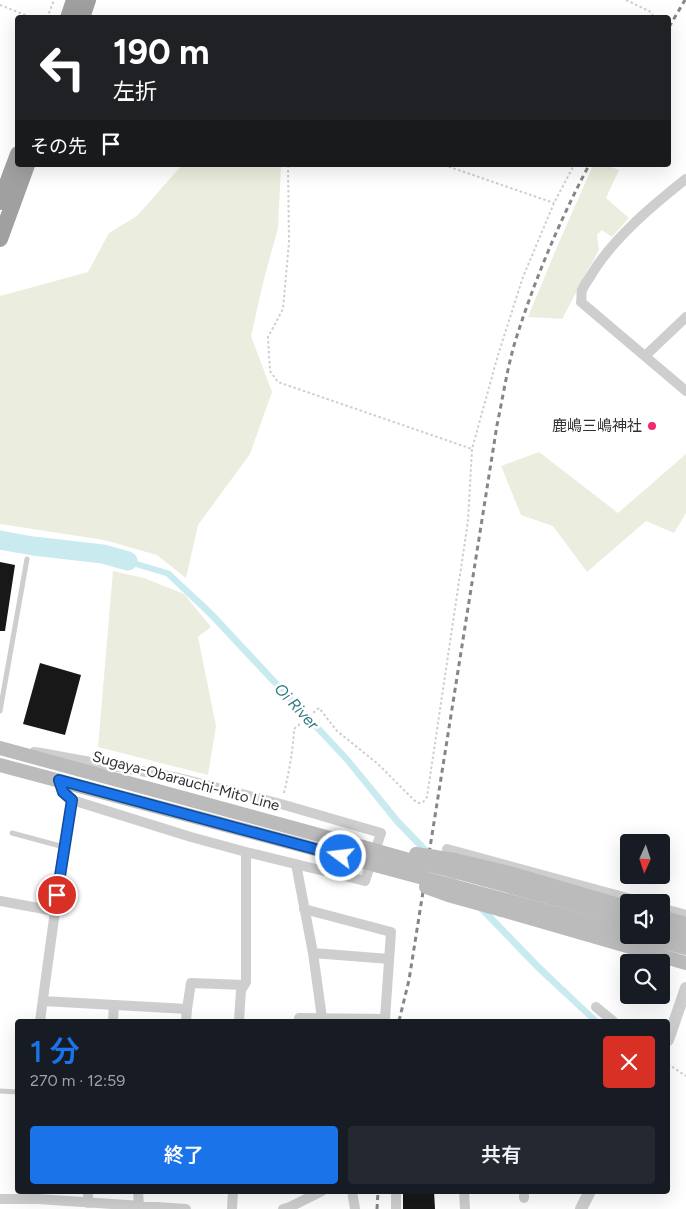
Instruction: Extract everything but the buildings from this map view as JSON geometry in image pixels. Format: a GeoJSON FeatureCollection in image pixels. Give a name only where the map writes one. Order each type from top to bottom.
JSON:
{"type":"FeatureCollection","features":[{"type":"Feature","properties":{"kind":"highway"},"geometry":{"type":"LineString","coordinates":[[69,15],[74,0]]}},
{"type":"Feature","properties":{"kind":"highway"},"geometry":{"type":"LineString","coordinates":[[83,15],[88,0]]}},
{"type":"Feature","properties":{"kind":"highway"},"geometry":{"type":"LineString","coordinates":[[0,202],[15,162]]}},
{"type":"Feature","properties":{"kind":"highway"},"geometry":{"type":"LineString","coordinates":[[0,239],[26,167]]}},
{"type":"Feature","properties":{"kind":"main road","name":"Sugaya-Obarauchi-Mito Line"},"geometry":{"type":"LineString","coordinates":[[0,748],[620,917]]}},
{"type":"Feature","properties":{"kind":"main road"},"geometry":{"type":"LineString","coordinates":[[0,765],[620,931]]}},
{"type":"Feature","properties":{"kind":"main road","name":"Sugaya-Obarauchi-Mito Line"},"geometry":{"type":"LineString","coordinates":[[363,846],[455,860],[514,874],[620,905]]}},
{"type":"Feature","properties":{"kind":"main road"},"geometry":{"type":"LineString","coordinates":[[360,861],[448,895],[686,963]]}},
{"type":"Feature","properties":{"kind":"main road"},"geometry":{"type":"LineString","coordinates":[[670,920],[686,924]]}},
{"type":"Feature","properties":{"kind":"main road"},"geometry":{"type":"LineString","coordinates":[[670,930],[686,934]]}},
{"type":"Feature","properties":{"kind":"main road"},"geometry":{"type":"LineString","coordinates":[[670,944],[686,948]]}},
{"type":"Feature","properties":{"kind":"street"},"geometry":{"type":"LineString","coordinates":[[686,179],[632,226],[608,251],[582,290],[581,302],[686,391]]}},
{"type":"Feature","properties":{"kind":"street"},"geometry":{"type":"LineString","coordinates":[[645,356],[686,317]]}},
{"type":"Feature","properties":{"kind":"street"},"geometry":{"type":"LineString","coordinates":[[15,752],[41,753],[179,778],[281,804],[381,833],[364,881],[191,837],[72,800],[63,792],[59,780]]}},
{"type":"Feature","properties":{"kind":"street"},"geometry":{"type":"LineString","coordinates":[[40,1019],[72,800]]}},
{"type":"Feature","properties":{"kind":"street"},"geometry":{"type":"LineString","coordinates":[[447,849],[620,896]]}},
{"type":"Feature","properties":{"kind":"street"},"geometry":{"type":"LineString","coordinates":[[239,1019],[241,990],[246,982],[246,852]]}},
{"type":"Feature","properties":{"kind":"street"},"geometry":{"type":"LineString","coordinates":[[296,864],[313,953],[322,1018]]}},
{"type":"Feature","properties":{"kind":"street"},"geometry":{"type":"LineString","coordinates":[[0,901],[55,911]]}},
{"type":"Feature","properties":{"kind":"street"},"geometry":{"type":"LineString","coordinates":[[304,909],[391,932],[385,1019]]}},
{"type":"Feature","properties":{"kind":"street"},"geometry":{"type":"LineString","coordinates":[[670,911],[686,915]]}},
{"type":"Feature","properties":{"kind":"street"},"geometry":{"type":"LineString","coordinates":[[313,953],[389,959]]}},
{"type":"Feature","properties":{"kind":"street"},"geometry":{"type":"LineString","coordinates":[[186,1019],[191,983],[244,985]]}},
{"type":"Feature","properties":{"kind":"street"},"geometry":{"type":"LineString","coordinates":[[670,1034],[685,993]]}},
{"type":"Feature","properties":{"kind":"street"},"geometry":{"type":"LineString","coordinates":[[43,1001],[187,1009]]}},
{"type":"Feature","properties":{"kind":"street"},"geometry":{"type":"LineString","coordinates":[[113,1019],[114,1005]]}},
{"type":"Feature","properties":{"kind":"street"},"geometry":{"type":"LineString","coordinates":[[596,1007],[611,1019]]}},
{"type":"Feature","properties":{"kind":"street"},"geometry":{"type":"LineString","coordinates":[[299,1019],[335,1019]]}},
{"type":"Feature","properties":{"kind":"street"},"geometry":{"type":"LineString","coordinates":[[88,1194],[88,1202]]}},
{"type":"Feature","properties":{"kind":"street"},"geometry":{"type":"LineString","coordinates":[[139,1194],[144,1207]]}},
{"type":"Feature","properties":{"kind":"street"},"geometry":{"type":"LineString","coordinates":[[232,1209],[233,1194]]}},
{"type":"Feature","properties":{"kind":"street"},"geometry":{"type":"LineString","coordinates":[[283,1209],[316,1194]]}},
{"type":"Feature","properties":{"kind":"street"},"geometry":{"type":"LineString","coordinates":[[352,1194],[355,1209]]}},
{"type":"Feature","properties":{"kind":"street"},"geometry":{"type":"LineString","coordinates":[[396,1194],[396,1209]]}},
{"type":"Feature","properties":{"kind":"street"},"geometry":{"type":"LineString","coordinates":[[464,1194],[465,1209]]}},
{"type":"Feature","properties":{"kind":"street"},"geometry":{"type":"LineString","coordinates":[[581,1209],[588,1194]]}},
{"type":"Feature","properties":{"kind":"street"},"geometry":{"type":"LineString","coordinates":[[0,1199],[38,1195],[88,1202],[186,1209]]}},
{"type":"Feature","properties":{"kind":"lane"},"geometry":{"type":"LineString","coordinates":[[0,711],[26,559]]}},
{"type":"Feature","properties":{"kind":"lane"},"geometry":{"type":"LineString","coordinates":[[12,833],[64,847]]}},
{"type":"Feature","properties":{"kind":"lane"},"geometry":{"type":"LineString","coordinates":[[0,1091],[15,1092]]}},
{"type":"Feature","properties":{"kind":"path"},"geometry":{"type":"LineString","coordinates":[[48,15],[54,0]]}},
{"type":"Feature","properties":{"kind":"path"},"geometry":{"type":"LineString","coordinates":[[626,0],[651,12],[652,15]]}},
{"type":"Feature","properties":{"kind":"path"},"geometry":{"type":"LineString","coordinates":[[0,5],[25,15]]}},
{"type":"Feature","properties":{"kind":"path"},"geometry":{"type":"LineString","coordinates":[[288,167],[289,242],[283,309],[268,337],[270,371],[278,382],[472,448]]}},
{"type":"Feature","properties":{"kind":"path"},"geometry":{"type":"LineString","coordinates":[[450,167],[554,204]]}},
{"type":"Feature","properties":{"kind":"path"},"geometry":{"type":"LineString","coordinates":[[281,804],[290,766],[294,729],[319,708],[337,731],[378,764],[415,801],[423,802],[427,797],[468,521],[472,448],[498,355],[523,276],[554,204],[573,167]]}},
{"type":"Feature","properties":{"kind":"path"},"geometry":{"type":"LineString","coordinates":[[670,1065],[686,1076]]}},
{"type":"Feature","properties":{"kind":"green space"},"geometry":{"type":"Polygon","coordinates":[[[180,167],[281,167],[278,228],[251,336],[272,392],[250,454],[198,525],[186,578],[157,555],[104,540],[0,524],[0,296],[88,272],[109,233],[137,216],[180,167]]]}},
{"type":"Feature","properties":{"kind":"green space"},"geometry":{"type":"Polygon","coordinates":[[[592,167],[611,167],[619,170],[606,198],[629,218],[612,237],[602,230],[597,235],[599,250],[562,319],[528,317],[592,167]]]}},
{"type":"Feature","properties":{"kind":"green space"},"geometry":{"type":"Polygon","coordinates":[[[539,452],[618,513],[686,454],[686,513],[674,533],[646,521],[587,572],[553,526],[521,515],[501,466],[539,452]]]}},
{"type":"Feature","properties":{"kind":"green space"},"geometry":{"type":"Polygon","coordinates":[[[113,571],[144,578],[184,594],[211,627],[198,637],[216,726],[208,775],[98,747],[113,571]]]}},
{"type":"Feature","properties":{"kind":"water"},"geometry":{"type":"Polygon","coordinates":[[[104,551],[170,571],[213,611],[350,758],[400,819],[541,965],[598,1019],[589,1019],[536,970],[395,824],[345,762],[208,616],[166,576],[102,557],[104,551]]]}},
{"type":"Feature","properties":{"kind":"waterway","name":"Oi River"},"geometry":{"type":"LineString","coordinates":[[0,540],[33,546],[103,554],[128,561]]}},
{"type":"Feature","properties":{"kind":"railway"},"geometry":{"type":"LineString","coordinates":[[671,24],[685,0]]}},
{"type":"Feature","properties":{"kind":"railway"},"geometry":{"type":"LineString","coordinates":[[399,1019],[409,980],[497,425],[510,362],[522,319],[539,274],[567,208],[588,167]]}},
{"type":"Feature","properties":{"kind":"railway"},"geometry":{"type":"LineString","coordinates":[[377,1209],[378,1194]]}},
{"type":"Feature","properties":{"kind":"place","name":"鹿嶋三嶋神社"},"geometry":{"type":"Point","coordinates":[652,426]}},
{"type":"Feature","properties":{"kind":"route"},"geometry":{"type":"LineString","coordinates":[[57,895],[72,800],[63,792],[59,780],[341,856]]}}]}
